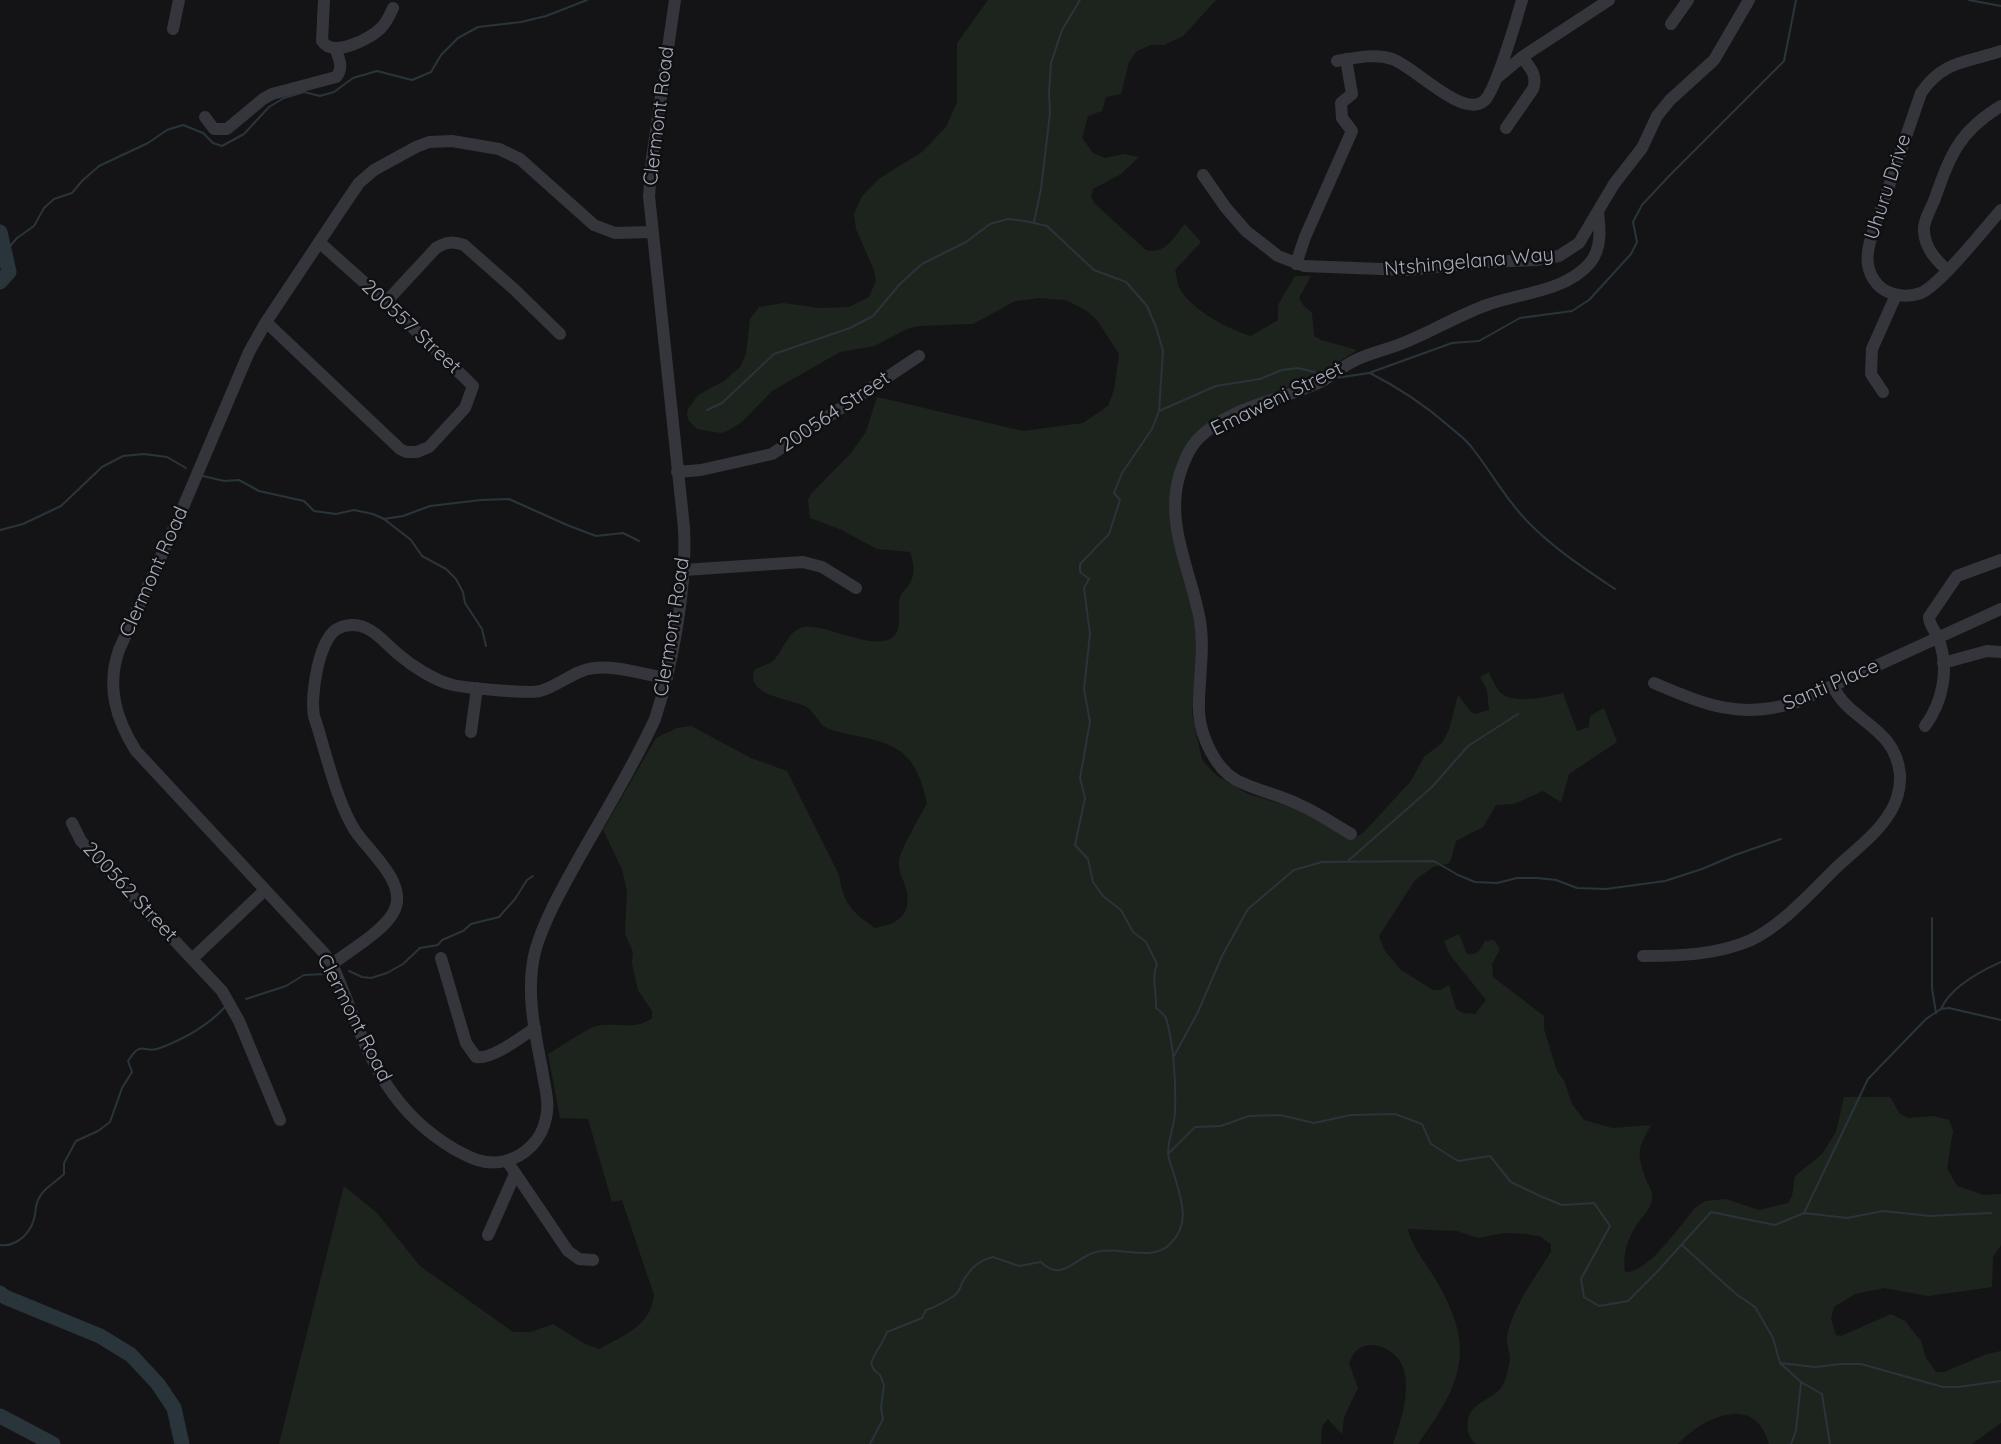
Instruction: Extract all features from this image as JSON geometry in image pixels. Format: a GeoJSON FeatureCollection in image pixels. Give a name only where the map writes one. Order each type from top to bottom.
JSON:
{"type":"FeatureCollection","features":[{"type":"Feature","properties":{"kind":"street"},"geometry":{"type":"LineString","coordinates":[[173,29],[179,0]]}},
{"type":"Feature","properties":{"kind":"street"},"geometry":{"type":"LineString","coordinates":[[324,0],[322,41],[325,45],[335,48],[355,44],[375,33],[384,26],[393,8]]}},
{"type":"Feature","properties":{"kind":"street","name":"Clermont Road"},"geometry":{"type":"LineString","coordinates":[[652,232],[615,233],[604,230],[585,218],[520,159],[510,153],[488,147],[440,141],[429,142],[380,166],[369,174],[351,194],[266,322],[241,368],[181,512],[119,650],[112,680],[115,702],[136,751],[315,942],[332,964],[377,1072],[411,1118],[440,1141],[475,1160],[507,1161],[524,1153],[541,1133],[548,1105],[535,1028],[531,981],[534,959],[556,899],[646,739],[655,719],[667,678],[684,570],[684,528],[649,196],[652,158],[675,0]]}},
{"type":"Feature","properties":{"kind":"street"},"geometry":{"type":"LineString","coordinates":[[1296,264],[1305,237],[1352,131],[1341,114],[1341,103],[1352,94],[1342,60],[1359,57],[1393,59],[1457,101],[1473,105],[1485,100],[1496,78],[1522,0]]}},
{"type":"Feature","properties":{"kind":"street"},"geometry":{"type":"LineString","coordinates":[[1496,78],[1521,57],[1609,0]]}},
{"type":"Feature","properties":{"kind":"street"},"geometry":{"type":"LineString","coordinates":[[1671,24],[1688,0]]}},
{"type":"Feature","properties":{"kind":"street","name":"Ntshingelana Way"},"geometry":{"type":"LineString","coordinates":[[1203,175],[1226,208],[1246,231],[1278,256],[1305,267],[1407,270],[1485,262],[1536,260],[1559,256],[1579,243],[1614,184],[1642,148],[1657,116],[1670,100],[1714,60],[1749,0]]}},
{"type":"Feature","properties":{"kind":"street"},"geometry":{"type":"LineString","coordinates":[[205,117],[214,129],[227,129],[272,94],[336,77],[341,65],[335,48]]}},
{"type":"Feature","properties":{"kind":"street","name":"Uhuru Drive"},"geometry":{"type":"LineString","coordinates":[[1896,295],[1887,292],[1876,282],[1868,267],[1867,252],[1921,93],[1935,75],[1952,64],[2001,51]]}},
{"type":"Feature","properties":{"kind":"street"},"geometry":{"type":"LineString","coordinates":[[1506,128],[1535,83],[1534,73],[1521,57]]}},
{"type":"Feature","properties":{"kind":"street"},"geometry":{"type":"LineString","coordinates":[[1947,270],[1929,249],[1924,229],[1950,158],[1962,138],[1977,123],[2001,106]]}},
{"type":"Feature","properties":{"kind":"street"},"geometry":{"type":"LineString","coordinates":[[1882,392],[1871,374],[1872,349],[1896,295],[1907,296],[1929,288],[2001,210]]}},
{"type":"Feature","properties":{"kind":"street","name":"Emaweni Street"},"geometry":{"type":"LineString","coordinates":[[1351,834],[1301,805],[1237,780],[1224,770],[1206,742],[1199,714],[1202,641],[1200,620],[1177,530],[1179,476],[1189,451],[1199,438],[1230,417],[1323,381],[1372,353],[1397,346],[1488,304],[1548,288],[1581,271],[1594,257],[1598,247],[1600,228],[1598,212]]}},
{"type":"Feature","properties":{"kind":"street","name":"200557 Street"},"geometry":{"type":"LineString","coordinates":[[266,322],[400,449],[406,452],[417,452],[429,447],[465,408],[472,386],[386,302],[319,242]]}},
{"type":"Feature","properties":{"kind":"street"},"geometry":{"type":"LineString","coordinates":[[386,302],[436,248],[445,243],[454,242],[464,245],[560,334]]}},
{"type":"Feature","properties":{"kind":"street","name":"200564 Street"},"geometry":{"type":"LineString","coordinates":[[677,472],[701,470],[772,454],[919,356]]}},
{"type":"Feature","properties":{"kind":"street"},"geometry":{"type":"LineString","coordinates":[[1925,726],[1940,696],[1943,663],[1938,637],[1929,617],[1957,576],[2001,560]]}},
{"type":"Feature","properties":{"kind":"street"},"geometry":{"type":"LineString","coordinates":[[684,570],[803,562],[822,567],[856,588]]}},
{"type":"Feature","properties":{"kind":"street","name":"Santi Place"},"geometry":{"type":"LineString","coordinates":[[1654,682],[1703,704],[1726,709],[1755,710],[1780,707],[1833,686],[2001,609]]}},
{"type":"Feature","properties":{"kind":"street"},"geometry":{"type":"LineString","coordinates":[[332,964],[386,922],[396,909],[398,894],[391,877],[357,833],[347,816],[314,716],[312,698],[325,642],[332,632],[340,627],[356,625],[366,628],[407,661],[438,679],[454,685],[536,692],[582,671],[597,667],[667,678]]}},
{"type":"Feature","properties":{"kind":"street"},"geometry":{"type":"LineString","coordinates":[[1943,663],[1987,651],[2001,652]]}},
{"type":"Feature","properties":{"kind":"street"},"geometry":{"type":"LineString","coordinates":[[1643,956],[1686,956],[1751,940],[1780,920],[1886,819],[1895,804],[1899,781],[1898,765],[1888,742],[1840,698],[1833,686]]}},
{"type":"Feature","properties":{"kind":"street"},"geometry":{"type":"LineString","coordinates":[[471,732],[477,688]]}},
{"type":"Feature","properties":{"kind":"street","name":"200562 Street"},"geometry":{"type":"LineString","coordinates":[[72,824],[81,841],[222,991],[231,1005],[280,1120]]}},
{"type":"Feature","properties":{"kind":"street","name":"200562 Street"},"geometry":{"type":"LineString","coordinates":[[192,959],[265,890]]}},
{"type":"Feature","properties":{"kind":"street"},"geometry":{"type":"LineString","coordinates":[[441,958],[466,1043],[476,1057],[490,1055],[535,1028]]}},
{"type":"Feature","properties":{"kind":"street"},"geometry":{"type":"LineString","coordinates":[[507,1161],[568,1251],[579,1259],[593,1260]]}},
{"type":"Feature","properties":{"kind":"street"},"geometry":{"type":"LineString","coordinates":[[488,1235],[515,1174]]}},
{"type":"Feature","properties":{"kind":"shaded area"},"geometry":{"type":"Polygon","coordinates":[[[988,0],[1216,0],[1183,36],[1164,45],[1151,45],[1137,51],[1129,62],[1121,94],[1106,97],[1102,111],[1088,116],[1082,138],[1093,153],[1105,158],[1124,154],[1139,157],[1121,174],[1093,189],[1091,197],[1095,204],[1146,250],[1159,250],[1164,247],[1185,224],[1201,242],[1175,270],[1178,285],[1193,304],[1212,318],[1251,336],[1278,320],[1278,305],[1295,276],[1311,276],[1299,298],[1312,313],[1314,336],[1357,350],[1322,373],[1225,417],[1190,441],[1172,487],[1197,631],[1197,670],[1192,713],[1202,760],[1216,775],[1246,793],[1293,808],[1354,839],[1365,831],[1411,781],[1424,757],[1442,743],[1449,730],[1458,695],[1471,712],[1476,714],[1489,710],[1487,690],[1480,677],[1489,672],[1498,690],[1510,698],[1528,699],[1563,693],[1577,731],[1589,727],[1590,716],[1604,708],[1617,742],[1569,774],[1561,802],[1543,791],[1514,804],[1496,805],[1483,827],[1456,841],[1450,863],[1433,867],[1415,880],[1379,936],[1385,951],[1401,970],[1433,990],[1440,990],[1449,985],[1456,1009],[1463,1013],[1475,1014],[1486,1000],[1450,955],[1444,941],[1459,934],[1467,954],[1473,954],[1482,947],[1485,941],[1494,940],[1500,949],[1492,964],[1493,977],[1544,1016],[1544,1029],[1557,1071],[1564,1081],[1572,1104],[1584,1120],[1612,1128],[1651,1125],[1643,1141],[1640,1159],[1652,1193],[1652,1200],[1628,1241],[1624,1260],[1625,1272],[1644,1265],[1654,1257],[1695,1208],[1705,1201],[1726,1199],[1759,1210],[1788,1203],[1792,1196],[1795,1176],[1822,1154],[1836,1132],[1844,1097],[1890,1097],[1900,1114],[1908,1118],[1933,1116],[1949,1120],[1953,1131],[1947,1168],[1957,1186],[1984,1195],[2001,1194],[2001,1245],[1993,1257],[1992,1287],[1928,1296],[1884,1288],[1855,1294],[1834,1307],[1831,1319],[1836,1335],[1841,1336],[1891,1314],[1905,1321],[1921,1341],[1926,1358],[1936,1372],[1944,1372],[1987,1354],[2001,1351],[2001,1423],[1972,1444],[1769,1444],[1762,1428],[1752,1418],[1741,1414],[1728,1414],[1701,1425],[1678,1444],[1477,1444],[1470,1437],[1468,1430],[1467,1423],[1470,1414],[1503,1386],[1510,1360],[1507,1339],[1509,1329],[1524,1294],[1551,1252],[1551,1244],[1539,1236],[1525,1234],[1504,1233],[1478,1238],[1457,1231],[1408,1229],[1415,1248],[1448,1302],[1460,1344],[1459,1364],[1454,1382],[1446,1401],[1418,1444],[1393,1444],[1402,1417],[1405,1398],[1404,1370],[1397,1357],[1391,1352],[1370,1345],[1356,1351],[1349,1363],[1358,1388],[1344,1417],[1342,1434],[1328,1419],[1322,1426],[1321,1444],[279,1444],[344,1186],[377,1213],[420,1266],[513,1332],[531,1332],[553,1324],[585,1344],[599,1349],[634,1329],[648,1315],[654,1295],[622,1200],[612,1202],[588,1119],[560,1118],[548,1054],[597,1026],[639,1024],[652,1018],[652,1011],[638,990],[632,963],[633,952],[625,934],[627,891],[622,869],[603,830],[656,738],[677,728],[691,726],[751,758],[787,771],[839,875],[850,907],[875,928],[900,918],[907,908],[907,892],[900,869],[900,855],[927,803],[915,768],[906,756],[887,744],[825,727],[806,707],[761,690],[755,684],[753,677],[755,669],[775,659],[791,635],[799,628],[815,627],[870,641],[892,638],[898,629],[900,597],[911,582],[913,574],[910,552],[877,549],[842,530],[810,518],[808,500],[811,494],[851,453],[866,432],[877,397],[1023,431],[1083,423],[1108,406],[1114,390],[1119,354],[1097,320],[1087,311],[1066,300],[1040,298],[1015,301],[973,324],[918,326],[907,329],[874,346],[840,352],[772,391],[742,422],[721,433],[697,429],[689,421],[687,415],[688,409],[698,395],[724,381],[741,366],[746,353],[750,319],[759,307],[783,303],[820,308],[849,307],[869,297],[876,281],[874,270],[856,229],[854,214],[862,196],[880,178],[922,152],[946,127],[957,102],[957,43],[988,0]]]}},
{"type":"Feature","properties":{"kind":"waterway"},"geometry":{"type":"LineString","coordinates":[[5,252],[17,238],[34,226],[44,208],[54,199],[72,193],[99,166],[148,143],[167,130],[183,125],[203,133],[213,143],[222,146],[244,134],[269,107],[284,98],[304,92],[320,96],[334,92],[353,78],[377,71],[412,80],[431,72],[441,55],[458,38],[478,27],[521,22],[546,16],[587,0]]}},
{"type":"Feature","properties":{"kind":"waterway"},"geometry":{"type":"LineString","coordinates":[[1034,222],[1041,189],[1050,113],[1051,63],[1062,30],[1080,0]]}},
{"type":"Feature","properties":{"kind":"waterway"},"geometry":{"type":"LineString","coordinates":[[1336,378],[1369,373],[1452,343],[1479,341],[1520,318],[1572,311],[1589,300],[1631,254],[1637,242],[1633,222],[1642,205],[1784,61],[1796,0]]}},
{"type":"Feature","properties":{"kind":"waterway"},"geometry":{"type":"LineString","coordinates":[[1969,0],[2001,6]]}},
{"type":"Feature","properties":{"kind":"waterway"},"geometry":{"type":"LineString","coordinates":[[707,410],[722,403],[774,354],[850,328],[873,316],[900,284],[922,264],[966,242],[990,224],[1008,219],[1047,226],[1094,270],[1126,282],[1147,306],[1163,351],[1159,411],[1152,429],[1122,473],[1114,493],[1120,500],[1109,534],[1080,564],[1080,572],[1089,579],[1084,588],[1090,634],[1084,689],[1090,722],[1080,778],[1085,798],[1075,845],[1088,859],[1093,882],[1103,896],[1121,910],[1133,932],[1146,942],[1157,964],[1154,980],[1156,1008],[1166,1018],[1174,1065],[1175,1113],[1168,1153],[1181,1199],[1183,1218],[1181,1226],[1171,1243],[1163,1249],[1144,1253],[1102,1251],[1086,1256],[1061,1270],[1048,1268],[1041,1262],[1019,1266],[993,1257],[978,1263],[955,1295],[926,1310],[922,1318],[887,1332],[871,1363],[884,1385],[881,1408],[883,1419],[870,1444]]}},
{"type":"Feature","properties":{"kind":"waterway"},"geometry":{"type":"LineString","coordinates":[[0,232],[9,272],[0,282]]}},
{"type":"Feature","properties":{"kind":"waterway"},"geometry":{"type":"LineString","coordinates":[[1159,411],[1216,386],[1260,379],[1282,370],[1298,368],[1322,374]]}},
{"type":"Feature","properties":{"kind":"waterway"},"geometry":{"type":"LineString","coordinates":[[1370,373],[1421,404],[1462,437],[1513,505],[1538,532],[1615,589]]}},
{"type":"Feature","properties":{"kind":"waterway"},"geometry":{"type":"LineString","coordinates":[[0,530],[23,524],[61,506],[102,467],[123,456],[144,454],[167,457],[186,468]]}},
{"type":"Feature","properties":{"kind":"waterway"},"geometry":{"type":"LineString","coordinates":[[203,476],[224,481],[239,480],[259,491],[304,501],[314,511],[336,514],[354,510],[384,519],[403,516],[430,506],[509,499],[596,536],[623,533],[639,541]]}},
{"type":"Feature","properties":{"kind":"waterway"},"geometry":{"type":"LineString","coordinates":[[384,519],[411,540],[422,556],[446,569],[456,579],[463,592],[465,603],[482,629],[486,646]]}},
{"type":"Feature","properties":{"kind":"waterway"},"geometry":{"type":"LineString","coordinates":[[1349,860],[1432,787],[1468,746],[1518,714]]}},
{"type":"Feature","properties":{"kind":"waterway"},"geometry":{"type":"LineString","coordinates":[[1174,1056],[1198,1012],[1222,956],[1248,909],[1294,870],[1322,862],[1434,861],[1475,882],[1497,883],[1517,878],[1537,878],[1556,880],[1577,888],[1606,889],[1665,881],[1781,839]]}},
{"type":"Feature","properties":{"kind":"waterway"},"geometry":{"type":"LineString","coordinates":[[349,971],[371,978],[387,973],[403,964],[420,948],[438,945],[442,940],[463,931],[471,924],[499,917],[515,899],[527,880],[533,876]]}},
{"type":"Feature","properties":{"kind":"waterway"},"geometry":{"type":"LineString","coordinates":[[1932,918],[1932,988],[1936,1013]]}},
{"type":"Feature","properties":{"kind":"waterway"},"geometry":{"type":"LineString","coordinates":[[1941,1009],[1945,1001],[1959,987],[2001,962]]}},
{"type":"Feature","properties":{"kind":"waterway"},"geometry":{"type":"LineString","coordinates":[[246,999],[286,986],[304,975],[325,974]]}},
{"type":"Feature","properties":{"kind":"waterway"},"geometry":{"type":"LineString","coordinates":[[0,1245],[17,1242],[29,1230],[40,1196],[64,1174],[64,1163],[76,1141],[98,1131],[110,1122],[122,1088],[132,1072],[128,1061],[133,1054],[140,1049],[155,1050],[186,1036],[202,1027],[224,1008]]}},
{"type":"Feature","properties":{"kind":"waterway"},"geometry":{"type":"LineString","coordinates":[[1169,1153],[1195,1127],[1221,1126],[1249,1116],[1280,1115],[1314,1123],[1351,1115],[1395,1114],[1422,1124],[1431,1144],[1458,1161],[1490,1156],[1511,1182],[1540,1196],[1562,1205],[1594,1203],[1610,1226],[1581,1279],[1584,1297],[1599,1306],[1628,1301],[1711,1212],[1775,1225],[1804,1213],[1868,1079],[1926,1019],[1941,1009],[1949,1008],[2001,1020]]}},
{"type":"Feature","properties":{"kind":"waterway"},"geometry":{"type":"LineString","coordinates":[[1804,1213],[1847,1218],[1883,1211],[1930,1216],[1991,1213]]}},
{"type":"Feature","properties":{"kind":"waterway"},"geometry":{"type":"LineString","coordinates":[[1682,1245],[1736,1294],[1755,1307],[1773,1338],[1780,1363],[1801,1382],[1822,1394],[1830,1444]]}},
{"type":"Feature","properties":{"kind":"waterway"},"geometry":{"type":"LineString","coordinates":[[0,1293],[100,1336],[131,1355],[158,1384],[174,1408],[182,1444]]}},
{"type":"Feature","properties":{"kind":"waterway"},"geometry":{"type":"LineString","coordinates":[[1780,1363],[1815,1367],[1861,1364],[1943,1387],[2001,1381]]}},
{"type":"Feature","properties":{"kind":"waterway"},"geometry":{"type":"LineString","coordinates":[[1791,1444],[1796,1431],[1801,1382]]}},
{"type":"Feature","properties":{"kind":"waterway"},"geometry":{"type":"LineString","coordinates":[[0,1416],[53,1444]]}}]}
